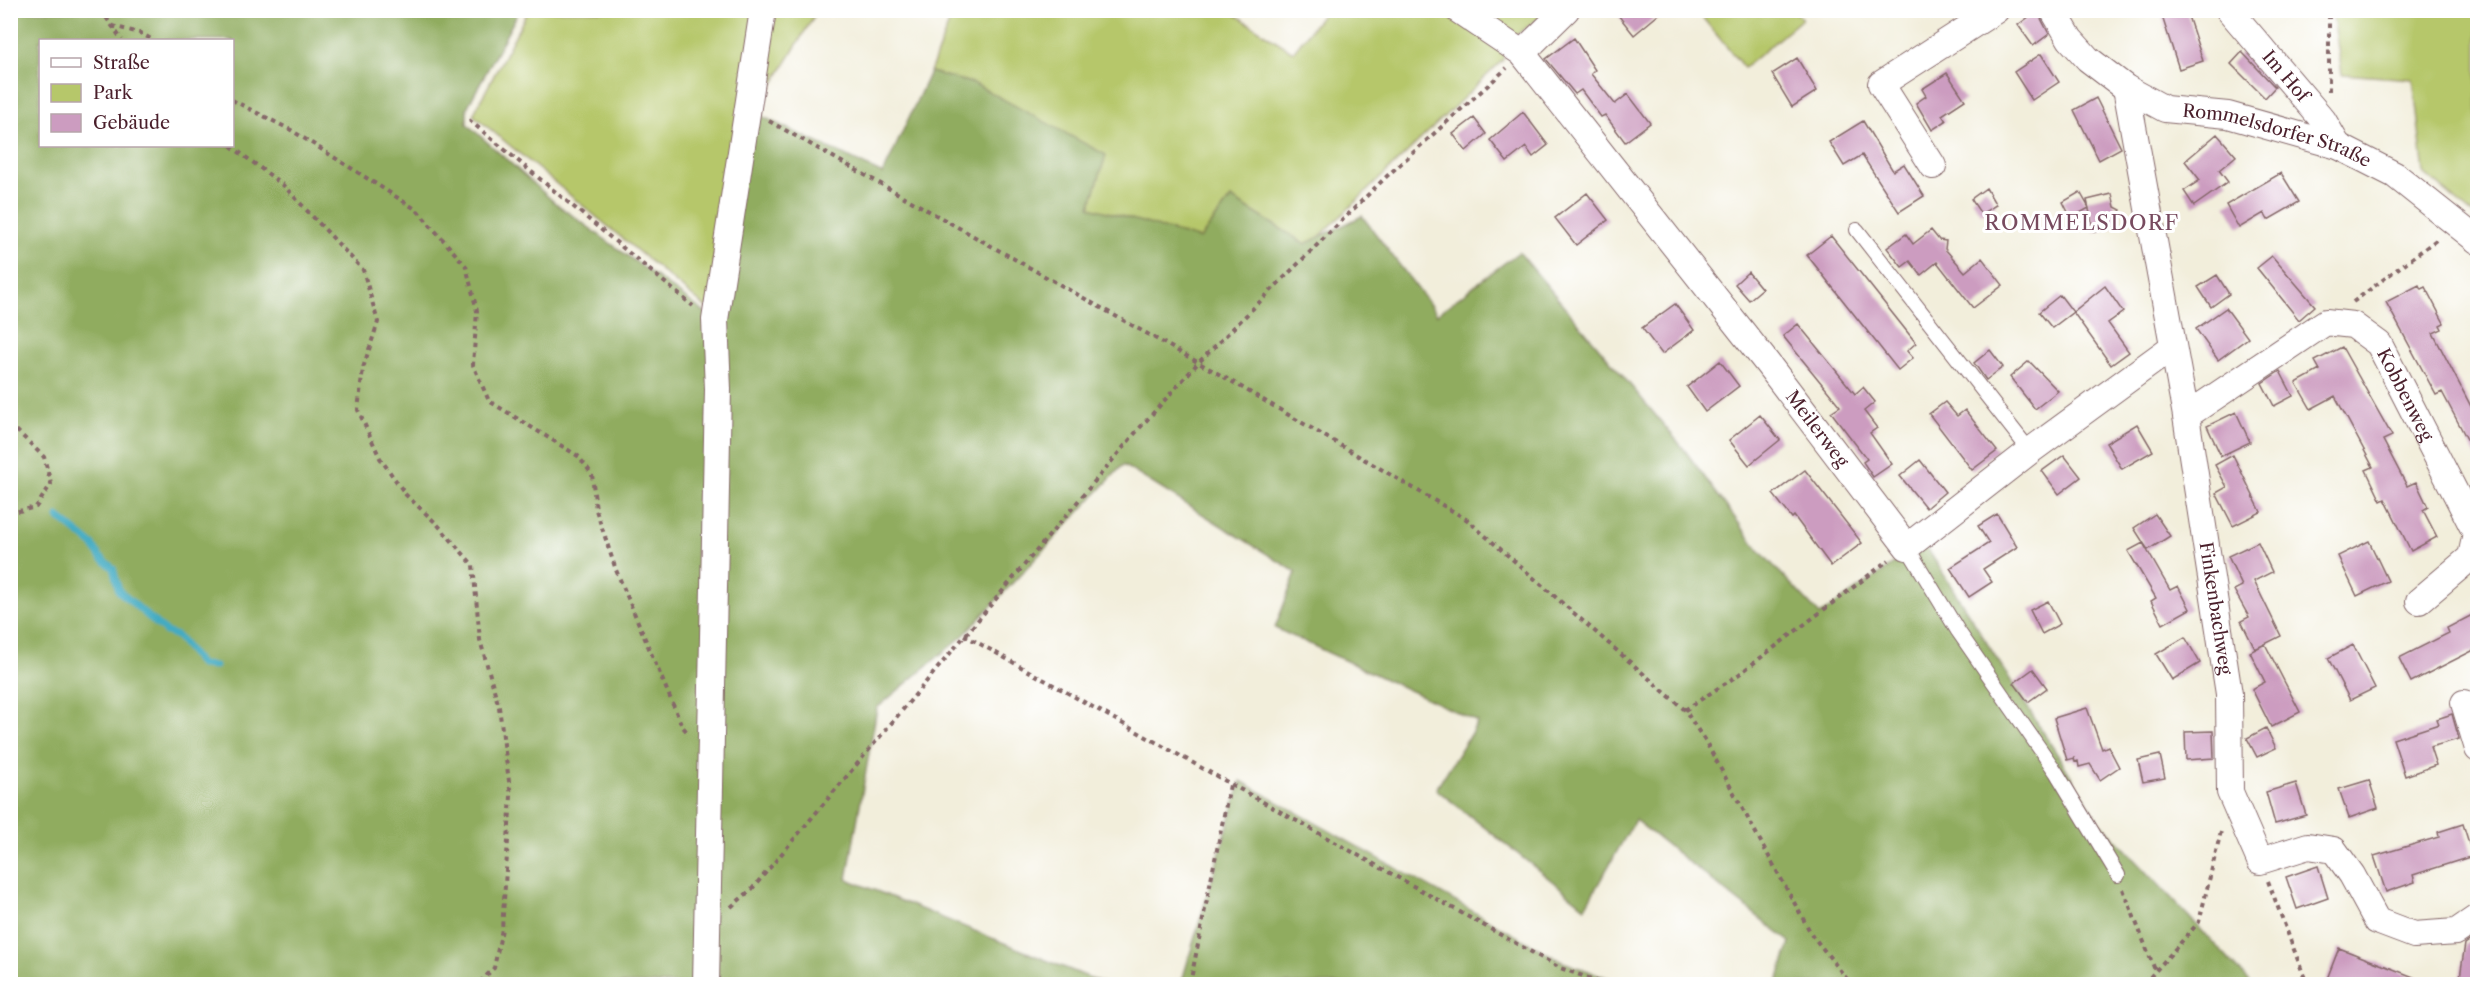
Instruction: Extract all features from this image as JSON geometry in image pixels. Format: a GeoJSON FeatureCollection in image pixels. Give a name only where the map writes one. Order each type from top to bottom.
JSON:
{"type":"FeatureCollection","features":[{"type":"Feature","properties":{"kind":"street"},"geometry":{"type":"LineString","coordinates":[[706,984],[718,389],[715,324],[763,10]]}},
{"type":"Feature","properties":{"kind":"street","name":"Meilerweg"},"geometry":{"type":"LineString","coordinates":[[1458,10],[1522,53],[1767,363],[1907,546]]}},
{"type":"Feature","properties":{"kind":"street"},"geometry":{"type":"LineString","coordinates":[[1522,53],[1566,10]]}},
{"type":"Feature","properties":{"kind":"street"},"geometry":{"type":"LineString","coordinates":[[1933,166],[1881,84],[1996,10]]}},
{"type":"Feature","properties":{"kind":"street","name":"Rommelsdorfer Straße"},"geometry":{"type":"LineString","coordinates":[[2053,10],[2070,39],[2088,59],[2126,88],[2165,109],[2228,115],[2338,146],[2395,175],[2478,241]]}},
{"type":"Feature","properties":{"kind":"street","name":"Im Hof"},"geometry":{"type":"LineString","coordinates":[[2229,10],[2323,120],[2338,146]]}},
{"type":"Feature","properties":{"kind":"street","name":"Finkenbachweg"},"geometry":{"type":"LineString","coordinates":[[2126,88],[2171,348],[2186,416],[2229,694],[2230,792],[2260,861]]}},
{"type":"Feature","properties":{"kind":"street"},"geometry":{"type":"LineString","coordinates":[[2186,416],[2326,322]]}},
{"type":"Feature","properties":{"kind":"street","name":"Kobbenweg"},"geometry":{"type":"LineString","coordinates":[[2326,322],[2353,325],[2379,344],[2476,533],[2471,556],[2419,602]]}},
{"type":"Feature","properties":{"kind":"street"},"geometry":{"type":"LineString","coordinates":[[1907,546],[2030,451],[2171,348]]}},
{"type":"Feature","properties":{"kind":"street"},"geometry":{"type":"LineString","coordinates":[[2464,703],[2478,749]]}},
{"type":"Feature","properties":{"kind":"street"},"geometry":{"type":"LineString","coordinates":[[2260,861],[2308,846],[2334,850],[2352,875],[2377,921],[2414,935],[2456,932],[2478,917]]}},
{"type":"Feature","properties":{"kind":"lane"},"geometry":{"type":"LineString","coordinates":[[1857,230],[2030,451]]}},
{"type":"Feature","properties":{"kind":"lane"},"geometry":{"type":"LineString","coordinates":[[1907,546],[1958,631],[2056,772],[2118,874]]}},
{"type":"Feature","properties":{"kind":"path"},"geometry":{"type":"LineString","coordinates":[[101,10],[121,39]]}},
{"type":"Feature","properties":{"kind":"path"},"geometry":{"type":"LineString","coordinates":[[2323,120],[2330,88],[2329,10]]}},
{"type":"Feature","properties":{"kind":"path"},"geometry":{"type":"LineString","coordinates":[[112,26],[140,33],[151,39]]}},
{"type":"Feature","properties":{"kind":"path"},"geometry":{"type":"LineString","coordinates":[[728,910],[752,889],[1137,430],[1197,364],[1387,176],[1431,139],[1522,53]]}},
{"type":"Feature","properties":{"kind":"path"},"geometry":{"type":"LineString","coordinates":[[234,101],[291,130],[417,210],[466,266],[477,311],[473,365],[489,401],[578,456],[592,474],[596,510],[616,570],[682,726],[712,761]]}},
{"type":"Feature","properties":{"kind":"path"},"geometry":{"type":"LineString","coordinates":[[747,109],[1466,519],[1685,710],[1707,744],[1812,936],[1851,984]]}},
{"type":"Feature","properties":{"kind":"path"},"geometry":{"type":"LineString","coordinates":[[469,120],[715,324]]}},
{"type":"Feature","properties":{"kind":"path"},"geometry":{"type":"LineString","coordinates":[[232,147],[283,185],[363,270],[378,322],[363,368],[358,410],[380,458],[406,495],[437,524],[473,565],[480,640],[499,707],[511,796],[502,928],[494,968],[477,984]]}},
{"type":"Feature","properties":{"kind":"path"},"geometry":{"type":"LineString","coordinates":[[2326,322],[2458,224]]}},
{"type":"Feature","properties":{"kind":"path"},"geometry":{"type":"LineString","coordinates":[[10,424],[44,457],[51,484],[36,507],[10,513]]}},
{"type":"Feature","properties":{"kind":"path"},"geometry":{"type":"LineString","coordinates":[[1685,710],[1738,675],[1907,546]]}},
{"type":"Feature","properties":{"kind":"path"},"geometry":{"type":"LineString","coordinates":[[964,635],[1560,968],[1605,984]]}},
{"type":"Feature","properties":{"kind":"path"},"geometry":{"type":"LineString","coordinates":[[1190,984],[1230,784]]}},
{"type":"Feature","properties":{"kind":"path"},"geometry":{"type":"LineString","coordinates":[[2144,984],[2199,922],[2230,792]]}},
{"type":"Feature","properties":{"kind":"path"},"geometry":{"type":"LineString","coordinates":[[2260,861],[2307,984]]}},
{"type":"Feature","properties":{"kind":"path"},"geometry":{"type":"LineString","coordinates":[[2118,874],[2155,970]]}},
{"type":"Feature","properties":{"kind":"green space"},"geometry":{"type":"Polygon","coordinates":[[[954,10],[1230,11],[1293,52],[1325,11],[1446,11],[1505,48],[1503,60],[1318,238],[1305,244],[1231,198],[1200,239],[1089,207],[975,84],[930,72],[954,10]]]}},
{"type":"Feature","properties":{"kind":"green space"},"geometry":{"type":"Polygon","coordinates":[[[10,11],[519,11],[467,108],[467,124],[554,202],[714,319],[747,109],[883,174],[930,72],[975,84],[1106,155],[1090,207],[1200,239],[1231,198],[1305,244],[1362,216],[1437,314],[1519,252],[1683,448],[1758,549],[1820,615],[1924,543],[2100,822],[2252,984],[1777,984],[1790,942],[1635,820],[1585,907],[1436,789],[1478,722],[1275,628],[1296,572],[1123,465],[964,635],[877,708],[847,879],[1105,984],[11,984],[10,11]]]}},
{"type":"Feature","properties":{"kind":"green space"},"geometry":{"type":"Polygon","coordinates":[[[528,11],[758,11],[709,310],[473,115],[528,11]]]}},
{"type":"Feature","properties":{"kind":"green space"},"geometry":{"type":"Polygon","coordinates":[[[771,11],[817,11],[768,93],[759,79],[771,11]]]}},
{"type":"Feature","properties":{"kind":"green space"},"geometry":{"type":"Polygon","coordinates":[[[1475,11],[1548,11],[1514,37],[1475,11]]]}},
{"type":"Feature","properties":{"kind":"green space"},"geometry":{"type":"Polygon","coordinates":[[[1697,11],[1795,11],[1802,19],[1744,68],[1697,11]]]}},
{"type":"Feature","properties":{"kind":"green space"},"geometry":{"type":"Polygon","coordinates":[[[2332,11],[2477,11],[2477,218],[2424,173],[2413,79],[2342,74],[2332,11]]]}},
{"type":"Feature","properties":{"kind":"green space"},"geometry":{"type":"Polygon","coordinates":[[[1241,781],[1563,962],[1625,984],[1181,984],[1241,781]]]}},
{"type":"Feature","properties":{"kind":"building"},"geometry":{"type":"Polygon","coordinates":[[[1614,10],[1664,10],[1634,35],[1614,10]]]}},
{"type":"Feature","properties":{"kind":"building"},"geometry":{"type":"Polygon","coordinates":[[[2160,10],[2186,10],[2203,61],[2179,69],[2160,10]]]}},
{"type":"Feature","properties":{"kind":"building"},"geometry":{"type":"Polygon","coordinates":[[[2037,11],[2049,34],[2033,46],[2018,25],[2037,11]]]}},
{"type":"Feature","properties":{"kind":"building"},"geometry":{"type":"Polygon","coordinates":[[[1574,38],[1595,70],[1591,74],[1615,104],[1628,94],[1650,123],[1625,142],[1605,115],[1601,117],[1581,90],[1575,94],[1546,59],[1574,38]]]}},
{"type":"Feature","properties":{"kind":"building"},"geometry":{"type":"Polygon","coordinates":[[[2242,52],[2275,87],[2265,98],[2231,64],[2242,52]]]}},
{"type":"Feature","properties":{"kind":"building"},"geometry":{"type":"Polygon","coordinates":[[[2041,54],[2059,82],[2032,100],[2014,72],[2041,54]]]}},
{"type":"Feature","properties":{"kind":"building"},"geometry":{"type":"Polygon","coordinates":[[[1797,58],[1817,91],[1792,107],[1772,74],[1797,58]]]}},
{"type":"Feature","properties":{"kind":"building"},"geometry":{"type":"Polygon","coordinates":[[[1947,73],[1965,100],[1942,115],[1946,121],[1932,130],[1916,103],[1926,96],[1922,89],[1947,73]]]}},
{"type":"Feature","properties":{"kind":"building"},"geometry":{"type":"Polygon","coordinates":[[[2096,98],[2121,148],[2099,160],[2074,110],[2096,98]]]}},
{"type":"Feature","properties":{"kind":"building"},"geometry":{"type":"Polygon","coordinates":[[[1523,112],[1548,145],[1533,157],[1526,147],[1507,162],[1490,140],[1523,112]]]}},
{"type":"Feature","properties":{"kind":"building"},"geometry":{"type":"Polygon","coordinates":[[[1474,118],[1486,134],[1466,151],[1453,134],[1474,118]]]}},
{"type":"Feature","properties":{"kind":"building"},"geometry":{"type":"Polygon","coordinates":[[[1863,121],[1893,171],[1904,164],[1924,196],[1899,212],[1862,155],[1844,166],[1829,142],[1863,121]]]}},
{"type":"Feature","properties":{"kind":"building"},"geometry":{"type":"Polygon","coordinates":[[[2217,134],[2236,156],[2219,170],[2228,182],[2194,206],[2184,191],[2200,180],[2185,161],[2217,134]]]}},
{"type":"Feature","properties":{"kind":"building"},"geometry":{"type":"Polygon","coordinates":[[[2281,173],[2299,202],[2268,220],[2264,213],[2239,228],[2226,205],[2281,173]]]}},
{"type":"Feature","properties":{"kind":"building"},"geometry":{"type":"Polygon","coordinates":[[[1986,188],[1996,205],[1981,214],[1971,199],[1986,188]]]}},
{"type":"Feature","properties":{"kind":"building"},"geometry":{"type":"Polygon","coordinates":[[[2080,192],[2089,208],[2071,218],[2063,202],[2080,192]]]}},
{"type":"Feature","properties":{"kind":"building"},"geometry":{"type":"Polygon","coordinates":[[[1587,193],[1608,220],[1576,245],[1555,218],[1587,193]]]}},
{"type":"Feature","properties":{"kind":"building"},"geometry":{"type":"Polygon","coordinates":[[[2112,194],[2115,207],[2121,210],[2117,216],[2119,226],[2094,232],[2087,200],[2112,194]]]}},
{"type":"Feature","properties":{"kind":"building"},"geometry":{"type":"Polygon","coordinates":[[[1931,230],[1939,240],[1946,241],[1945,249],[1965,272],[1982,258],[2003,285],[1973,308],[1937,262],[1921,275],[1910,261],[1902,267],[1887,248],[1906,234],[1913,244],[1931,230]]]}},
{"type":"Feature","properties":{"kind":"building"},"geometry":{"type":"Polygon","coordinates":[[[1831,236],[1916,343],[1907,351],[1913,358],[1898,370],[1807,255],[1831,236]]]}},
{"type":"Feature","properties":{"kind":"building"},"geometry":{"type":"Polygon","coordinates":[[[2272,256],[2315,306],[2299,320],[2257,268],[2272,256]]]}},
{"type":"Feature","properties":{"kind":"building"},"geometry":{"type":"Polygon","coordinates":[[[1748,272],[1762,289],[1749,300],[1735,284],[1748,272]]]}},
{"type":"Feature","properties":{"kind":"building"},"geometry":{"type":"Polygon","coordinates":[[[2217,275],[2229,294],[2211,307],[2198,287],[2217,275]]]}},
{"type":"Feature","properties":{"kind":"building"},"geometry":{"type":"Polygon","coordinates":[[[2419,285],[2421,289],[2425,287],[2444,323],[2440,325],[2442,329],[2433,333],[2478,420],[2478,460],[2442,392],[2436,395],[2386,302],[2419,285]]]}},
{"type":"Feature","properties":{"kind":"building"},"geometry":{"type":"Polygon","coordinates":[[[2105,286],[2123,312],[2108,323],[2129,352],[2111,365],[2073,312],[2105,286]]]}},
{"type":"Feature","properties":{"kind":"building"},"geometry":{"type":"Polygon","coordinates":[[[2060,295],[2073,312],[2052,328],[2039,312],[2060,295]]]}},
{"type":"Feature","properties":{"kind":"building"},"geometry":{"type":"Polygon","coordinates":[[[1675,304],[1694,330],[1662,354],[1642,328],[1675,304]]]}},
{"type":"Feature","properties":{"kind":"building"},"geometry":{"type":"Polygon","coordinates":[[[2226,308],[2248,338],[2218,360],[2196,329],[2226,308]]]}},
{"type":"Feature","properties":{"kind":"building"},"geometry":{"type":"Polygon","coordinates":[[[1798,324],[1855,394],[1863,387],[1875,402],[1864,411],[1877,428],[1870,433],[1892,464],[1873,477],[1863,462],[1867,459],[1831,412],[1840,406],[1783,336],[1798,324]]]}},
{"type":"Feature","properties":{"kind":"building"},"geometry":{"type":"Polygon","coordinates":[[[2342,347],[2392,436],[2383,440],[2407,486],[2416,482],[2428,507],[2423,510],[2437,537],[2411,551],[2385,499],[2381,501],[2366,470],[2373,467],[2335,396],[2311,409],[2296,383],[2320,370],[2315,361],[2342,347]]]}},
{"type":"Feature","properties":{"kind":"building"},"geometry":{"type":"Polygon","coordinates":[[[1990,350],[2003,367],[1986,380],[1974,363],[1990,350]]]}},
{"type":"Feature","properties":{"kind":"building"},"geometry":{"type":"Polygon","coordinates":[[[1720,361],[1739,386],[1705,412],[1687,387],[1720,361]]]}},
{"type":"Feature","properties":{"kind":"building"},"geometry":{"type":"Polygon","coordinates":[[[2029,361],[2058,391],[2035,409],[2010,377],[2029,361]]]}},
{"type":"Feature","properties":{"kind":"building"},"geometry":{"type":"Polygon","coordinates":[[[2280,371],[2293,396],[2274,406],[2262,383],[2280,371]]]}},
{"type":"Feature","properties":{"kind":"building"},"geometry":{"type":"Polygon","coordinates":[[[1945,402],[1957,416],[1965,410],[1997,451],[1972,470],[1929,414],[1945,402]]]}},
{"type":"Feature","properties":{"kind":"building"},"geometry":{"type":"Polygon","coordinates":[[[2236,412],[2250,442],[2221,456],[2207,426],[2236,412]]]}},
{"type":"Feature","properties":{"kind":"building"},"geometry":{"type":"Polygon","coordinates":[[[1760,415],[1780,440],[1749,465],[1729,440],[1760,415]]]}},
{"type":"Feature","properties":{"kind":"building"},"geometry":{"type":"Polygon","coordinates":[[[2137,424],[2153,451],[2122,469],[2106,443],[2137,424]]]}},
{"type":"Feature","properties":{"kind":"building"},"geometry":{"type":"Polygon","coordinates":[[[2064,455],[2081,477],[2059,494],[2042,471],[2064,455]]]}},
{"type":"Feature","properties":{"kind":"building"},"geometry":{"type":"Polygon","coordinates":[[[2233,455],[2261,512],[2233,526],[2216,493],[2227,487],[2215,465],[2233,455]]]}},
{"type":"Feature","properties":{"kind":"building"},"geometry":{"type":"Polygon","coordinates":[[[1920,460],[1945,492],[1926,508],[1900,476],[1920,460]]]}},
{"type":"Feature","properties":{"kind":"building"},"geometry":{"type":"Polygon","coordinates":[[[1805,470],[1862,543],[1831,566],[1794,516],[1792,518],[1773,494],[1805,470]]]}},
{"type":"Feature","properties":{"kind":"building"},"geometry":{"type":"Polygon","coordinates":[[[1997,514],[2017,547],[1983,569],[1992,582],[1969,597],[1950,568],[1989,543],[1978,526],[1997,514]]]}},
{"type":"Feature","properties":{"kind":"building"},"geometry":{"type":"Polygon","coordinates":[[[2155,514],[2170,536],[2148,550],[2134,528],[2155,514]]]}},
{"type":"Feature","properties":{"kind":"building"},"geometry":{"type":"Polygon","coordinates":[[[2369,541],[2388,581],[2357,596],[2338,556],[2369,541]]]}},
{"type":"Feature","properties":{"kind":"building"},"geometry":{"type":"Polygon","coordinates":[[[2258,542],[2272,572],[2254,581],[2281,636],[2255,649],[2241,621],[2249,617],[2234,590],[2242,586],[2228,556],[2258,542]]]}},
{"type":"Feature","properties":{"kind":"building"},"geometry":{"type":"Polygon","coordinates":[[[2143,543],[2170,590],[2178,586],[2190,609],[2163,624],[2151,601],[2156,598],[2128,551],[2143,543]]]}},
{"type":"Feature","properties":{"kind":"building"},"geometry":{"type":"Polygon","coordinates":[[[2048,601],[2060,624],[2042,634],[2030,610],[2048,601]]]}},
{"type":"Feature","properties":{"kind":"building"},"geometry":{"type":"Polygon","coordinates":[[[2478,612],[2478,648],[2411,682],[2399,658],[2449,633],[2447,628],[2478,612]]]}},
{"type":"Feature","properties":{"kind":"building"},"geometry":{"type":"Polygon","coordinates":[[[2185,637],[2200,663],[2172,680],[2156,654],[2185,637]]]}},
{"type":"Feature","properties":{"kind":"building"},"geometry":{"type":"Polygon","coordinates":[[[2265,644],[2300,712],[2271,727],[2252,689],[2265,682],[2250,652],[2265,644]]]}},
{"type":"Feature","properties":{"kind":"building"},"geometry":{"type":"Polygon","coordinates":[[[2353,645],[2375,688],[2350,700],[2328,658],[2353,645]]]}},
{"type":"Feature","properties":{"kind":"building"},"geometry":{"type":"Polygon","coordinates":[[[2033,669],[2047,688],[2028,702],[2014,683],[2033,669]]]}},
{"type":"Feature","properties":{"kind":"building"},"geometry":{"type":"Polygon","coordinates":[[[2087,708],[2102,749],[2108,746],[2119,767],[2100,780],[2090,764],[2079,767],[2078,761],[2075,762],[2074,758],[2067,760],[2054,718],[2087,708]]]}},
{"type":"Feature","properties":{"kind":"building"},"geometry":{"type":"Polygon","coordinates":[[[2452,714],[2459,739],[2430,747],[2436,765],[2405,776],[2393,739],[2439,724],[2437,719],[2452,714]]]}},
{"type":"Feature","properties":{"kind":"building"},"geometry":{"type":"Polygon","coordinates":[[[2266,728],[2276,748],[2257,757],[2247,738],[2266,728]]]}},
{"type":"Feature","properties":{"kind":"building"},"geometry":{"type":"Polygon","coordinates":[[[2213,731],[2214,758],[2186,760],[2185,732],[2213,731]]]}},
{"type":"Feature","properties":{"kind":"building"},"geometry":{"type":"Polygon","coordinates":[[[2160,755],[2165,778],[2143,782],[2138,760],[2160,755]]]}},
{"type":"Feature","properties":{"kind":"building"},"geometry":{"type":"Polygon","coordinates":[[[2369,780],[2378,808],[2349,818],[2339,789],[2369,780]]]}},
{"type":"Feature","properties":{"kind":"building"},"geometry":{"type":"Polygon","coordinates":[[[2296,783],[2306,815],[2275,824],[2266,792],[2296,783]]]}},
{"type":"Feature","properties":{"kind":"building"},"geometry":{"type":"Polygon","coordinates":[[[2463,824],[2473,856],[2413,875],[2415,882],[2386,892],[2374,856],[2439,837],[2438,832],[2463,824]]]}},
{"type":"Feature","properties":{"kind":"building"},"geometry":{"type":"Polygon","coordinates":[[[2318,866],[2328,898],[2297,909],[2286,877],[2318,866]]]}},
{"type":"Feature","properties":{"kind":"building"},"geometry":{"type":"Polygon","coordinates":[[[2478,935],[2478,984],[2459,984],[2465,944],[2478,935]]]}},
{"type":"Feature","properties":{"kind":"building"},"geometry":{"type":"Polygon","coordinates":[[[2339,948],[2429,983],[2429,984],[2325,984],[2339,948]]]}},
{"type":"Feature","properties":{"kind":"waterway"},"geometry":{"type":"LineString","coordinates":[[58,517],[93,545],[100,557],[113,568],[119,591],[166,632],[177,636],[201,665],[215,666]]}},
{"type":"Feature","properties":{"kind":"district","name":"ROMMELSDORF"},"geometry":{"type":"Point","coordinates":[2082,223]}}]}
